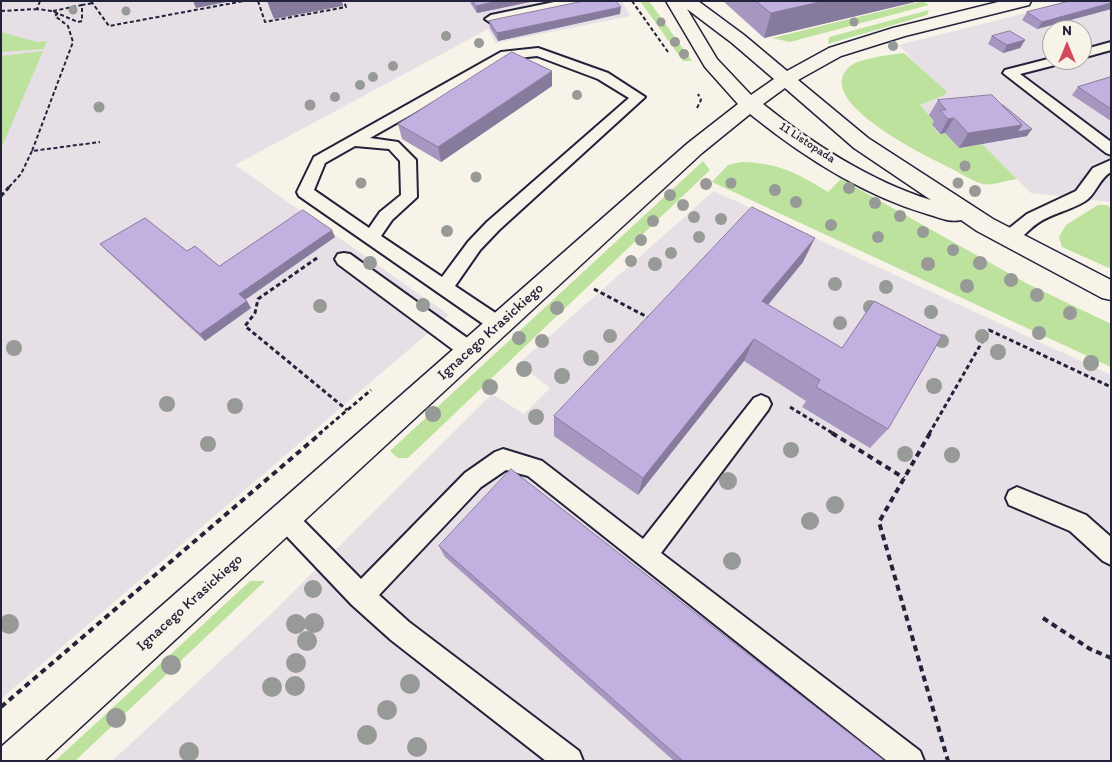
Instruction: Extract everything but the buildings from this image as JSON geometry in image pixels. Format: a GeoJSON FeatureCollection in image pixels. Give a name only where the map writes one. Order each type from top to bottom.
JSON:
{"type":"FeatureCollection","features":[{"type":"Feature","properties":{"kind":"street","name":"11 Listopada"},"geometry":{"type":"LineString","coordinates":[[674,1],[712,64],[750,104],[779,126],[829,158],[897,195],[985,225]]}},
{"type":"Feature","properties":{"kind":"street","name":"11 Listopada"},"geometry":{"type":"LineString","coordinates":[[687,1],[738,39],[784,80],[861,142],[985,225],[1111,291]]}},
{"type":"Feature","properties":{"kind":"street","name":"Ignacego Krasickiego"},"geometry":{"type":"LineString","coordinates":[[16,761],[695,148],[750,104],[784,80],[835,52],[854,45],[1023,1]]}},
{"type":"Feature","properties":{"kind":"lane"},"geometry":{"type":"LineString","coordinates":[[490,20],[578,1]]}},
{"type":"Feature","properties":{"kind":"lane"},"geometry":{"type":"LineString","coordinates":[[1092,51],[1111,46]]}},
{"type":"Feature","properties":{"kind":"lane"},"geometry":{"type":"LineString","coordinates":[[444,288],[474,246],[493,226],[638,97],[603,76],[538,52],[506,55],[319,160],[305,192],[444,288],[499,325]]}},
{"type":"Feature","properties":{"kind":"lane"},"geometry":{"type":"LineString","coordinates":[[1042,64],[1010,73],[1111,150]]}},
{"type":"Feature","properties":{"kind":"lane"},"geometry":{"type":"LineString","coordinates":[[353,141],[393,145],[408,160],[409,197],[386,216],[371,237]]}},
{"type":"Feature","properties":{"kind":"lane"},"geometry":{"type":"LineString","coordinates":[[1008,238],[1033,218],[1082,195],[1107,172]]}},
{"type":"Feature","properties":{"kind":"lane"},"geometry":{"type":"LineString","coordinates":[[344,259],[470,351]]}},
{"type":"Feature","properties":{"kind":"lane"},"geometry":{"type":"LineString","coordinates":[[646,555],[771,403]]}},
{"type":"Feature","properties":{"kind":"lane"},"geometry":{"type":"LineString","coordinates":[[361,596],[473,480],[503,459],[534,468],[910,761]]}},
{"type":"Feature","properties":{"kind":"lane"},"geometry":{"type":"LineString","coordinates":[[1017,498],[1078,523],[1111,553]]}},
{"type":"Feature","properties":{"kind":"lane"},"geometry":{"type":"LineString","coordinates":[[285,518],[361,596],[400,632],[569,761]]}},
{"type":"Feature","properties":{"kind":"path"},"geometry":{"type":"LineString","coordinates":[[37,9],[40,1]]}},
{"type":"Feature","properties":{"kind":"path"},"geometry":{"type":"LineString","coordinates":[[52,11],[92,2],[109,26],[244,1]]}},
{"type":"Feature","properties":{"kind":"path"},"geometry":{"type":"LineString","coordinates":[[258,1],[265,22],[346,6],[344,1]]}},
{"type":"Feature","properties":{"kind":"path"},"geometry":{"type":"LineString","coordinates":[[632,1],[671,55]]}},
{"type":"Feature","properties":{"kind":"path"},"geometry":{"type":"LineString","coordinates":[[1,11],[37,9],[52,11],[78,22],[82,21],[82,5]]}},
{"type":"Feature","properties":{"kind":"path"},"geometry":{"type":"LineString","coordinates":[[1,196],[21,174],[32,151],[73,42],[71,28],[55,16],[58,13]]}},
{"type":"Feature","properties":{"kind":"path"},"geometry":{"type":"LineString","coordinates":[[695,90],[700,100],[695,113]]}},
{"type":"Feature","properties":{"kind":"path"},"geometry":{"type":"LineString","coordinates":[[32,151],[100,142]]}},
{"type":"Feature","properties":{"kind":"path"},"geometry":{"type":"LineString","coordinates":[[344,259],[330,249],[258,299],[255,313],[245,326],[347,410]]}},
{"type":"Feature","properties":{"kind":"path"},"geometry":{"type":"LineString","coordinates":[[594,289],[659,323]]}},
{"type":"Feature","properties":{"kind":"path"},"geometry":{"type":"LineString","coordinates":[[948,761],[879,522],[989,330],[1111,387]]}},
{"type":"Feature","properties":{"kind":"path"},"geometry":{"type":"LineString","coordinates":[[1,707],[376,386]]}},
{"type":"Feature","properties":{"kind":"path"},"geometry":{"type":"LineString","coordinates":[[771,403],[904,478]]}},
{"type":"Feature","properties":{"kind":"path"},"geometry":{"type":"LineString","coordinates":[[1043,618],[1090,650],[1111,658]]}},
{"type":"Feature","properties":{"kind":"shaded area"},"geometry":{"type":"Polygon","coordinates":[[[1,1],[622,1],[630,16],[496,43],[488,29],[235,165],[449,315],[1,699],[1,1]]]}},
{"type":"Feature","properties":{"kind":"shaded area"},"geometry":{"type":"Polygon","coordinates":[[[1073,1],[1111,1],[1111,202],[1031,193],[982,145],[959,148],[945,133],[937,132],[937,124],[920,105],[945,95],[899,45],[1073,1]]]}},
{"type":"Feature","properties":{"kind":"shaded area"},"geometry":{"type":"Polygon","coordinates":[[[714,191],[1111,375],[1111,761],[112,761],[268,617],[492,394],[524,414],[550,388],[518,364],[714,191]]]}},
{"type":"Feature","properties":{"kind":"green space"},"geometry":{"type":"Polygon","coordinates":[[[640,1],[649,1],[692,61],[683,61],[640,1]]]}},
{"type":"Feature","properties":{"kind":"green space"},"geometry":{"type":"Polygon","coordinates":[[[923,1],[929,5],[790,42],[772,38],[923,1]]]}},
{"type":"Feature","properties":{"kind":"green space"},"geometry":{"type":"Polygon","coordinates":[[[929,10],[927,15],[828,44],[829,37],[929,10]]]}},
{"type":"Feature","properties":{"kind":"green space"},"geometry":{"type":"Polygon","coordinates":[[[1,32],[37,42],[47,41],[44,49],[1,52],[1,32]]]}},
{"type":"Feature","properties":{"kind":"green space"},"geometry":{"type":"Polygon","coordinates":[[[43,51],[1,149],[1,56],[43,51]]]}},
{"type":"Feature","properties":{"kind":"green space"},"geometry":{"type":"Polygon","coordinates":[[[904,53],[947,92],[945,95],[920,105],[937,124],[932,126],[939,134],[945,133],[959,148],[982,144],[1017,179],[995,184],[983,184],[974,181],[898,140],[859,111],[846,96],[842,81],[849,67],[867,59],[904,53]]]}},
{"type":"Feature","properties":{"kind":"green space"},"geometry":{"type":"Polygon","coordinates":[[[703,161],[710,170],[408,458],[398,458],[390,451],[703,161]]]}},
{"type":"Feature","properties":{"kind":"green space"},"geometry":{"type":"Polygon","coordinates":[[[742,162],[767,164],[787,170],[807,179],[828,192],[841,179],[1026,283],[1111,324],[1111,367],[712,182],[728,165],[742,162]]]}},
{"type":"Feature","properties":{"kind":"green space"},"geometry":{"type":"Polygon","coordinates":[[[1098,205],[1107,205],[1111,208],[1111,269],[1062,247],[1059,237],[1066,225],[1098,205]]]}},
{"type":"Feature","properties":{"kind":"green space"},"geometry":{"type":"Polygon","coordinates":[[[250,581],[265,581],[75,761],[55,761],[250,581]]]}}]}
